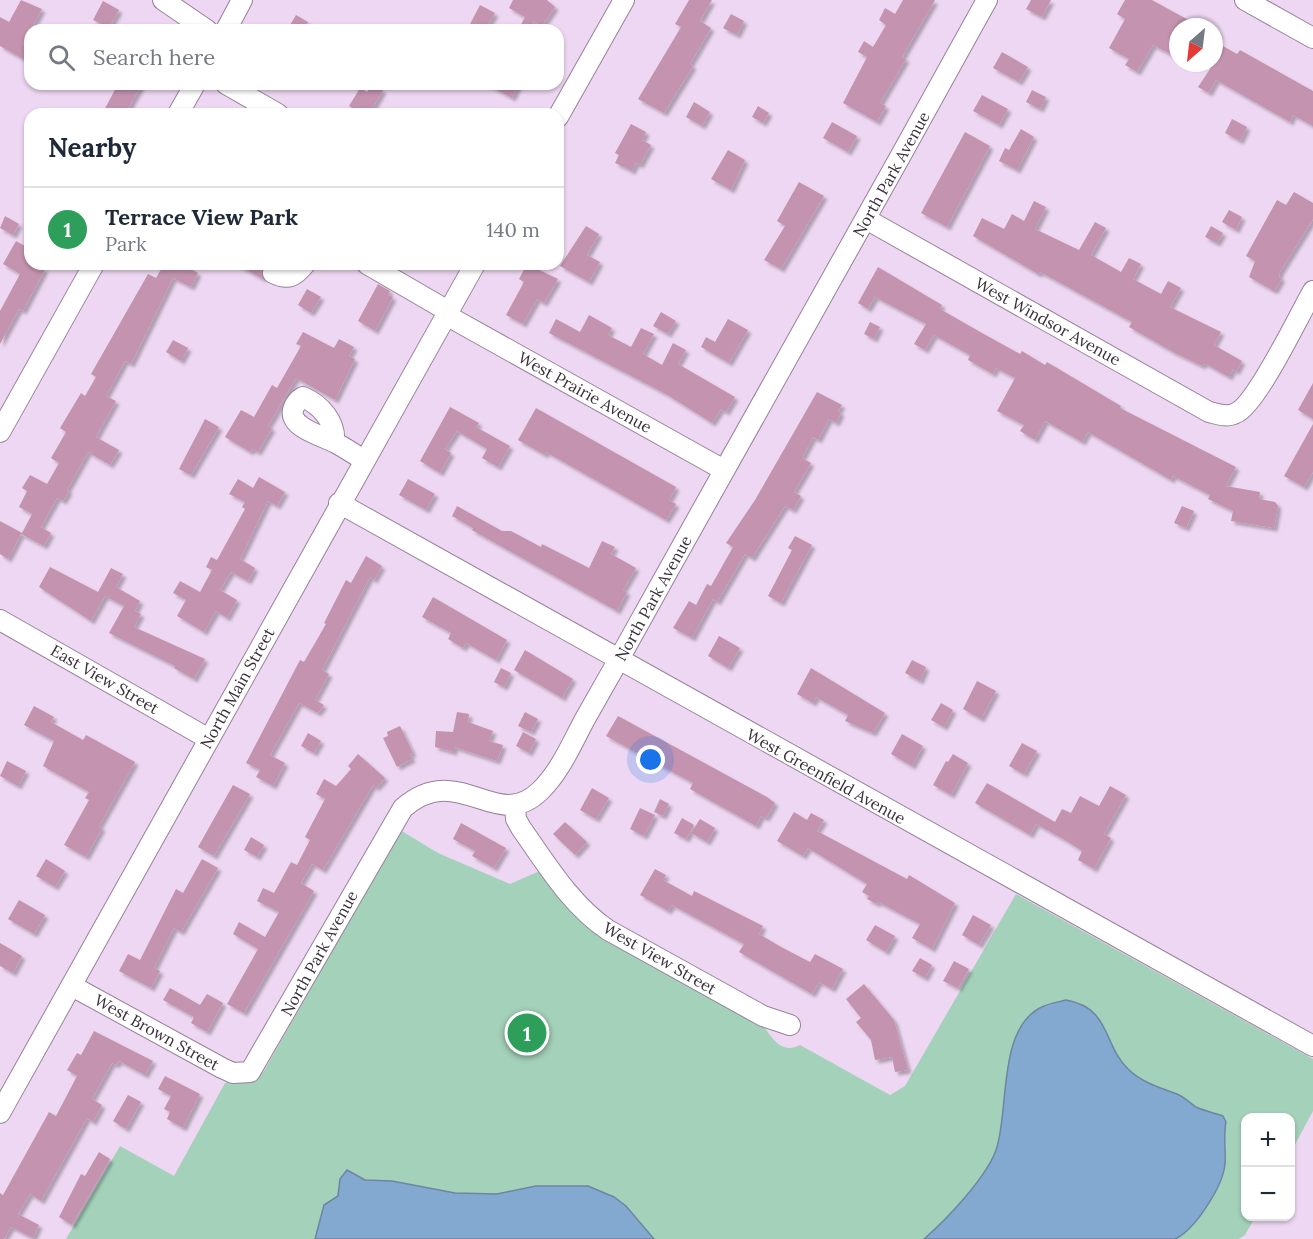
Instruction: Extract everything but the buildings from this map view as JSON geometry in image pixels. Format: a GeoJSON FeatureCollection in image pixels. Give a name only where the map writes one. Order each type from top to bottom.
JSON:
{"type":"FeatureCollection","features":[{"type":"Feature","properties":{"kind":"street"},"geometry":{"type":"LineString","coordinates":[[163,0],[198,24]]}},
{"type":"Feature","properties":{"kind":"street"},"geometry":{"type":"LineString","coordinates":[[229,24],[243,0]]}},
{"type":"Feature","properties":{"kind":"street"},"geometry":{"type":"LineString","coordinates":[[563,108],[624,0]]}},
{"type":"Feature","properties":{"kind":"street","name":"North Park Avenue"},"geometry":{"type":"LineString","coordinates":[[243,1074],[257,1065],[387,832],[403,808],[425,792],[442,789],[498,804],[515,805],[528,800],[548,782],[987,0]]}},
{"type":"Feature","properties":{"kind":"street"},"geometry":{"type":"LineString","coordinates":[[1245,0],[1313,38]]}},
{"type":"Feature","properties":{"kind":"street"},"geometry":{"type":"LineString","coordinates":[[181,108],[192,90]]}},
{"type":"Feature","properties":{"kind":"street"},"geometry":{"type":"LineString","coordinates":[[236,90],[268,108]]}},
{"type":"Feature","properties":{"kind":"street","name":"West Windsor Avenue"},"geometry":{"type":"LineString","coordinates":[[866,219],[1209,412],[1221,416],[1234,415],[1252,399],[1313,291]]}},
{"type":"Feature","properties":{"kind":"street"},"geometry":{"type":"LineString","coordinates":[[0,432],[91,270]]}},
{"type":"Feature","properties":{"kind":"street"},"geometry":{"type":"LineString","coordinates":[[273,273],[288,278],[300,270]]}},
{"type":"Feature","properties":{"kind":"street","name":"West Prairie Avenue"},"geometry":{"type":"LineString","coordinates":[[377,270],[447,313],[724,470]]}},
{"type":"Feature","properties":{"kind":"street","name":"North Main Street"},"geometry":{"type":"LineString","coordinates":[[0,1113],[339,503],[472,270]]}},
{"type":"Feature","properties":{"kind":"street"},"geometry":{"type":"LineString","coordinates":[[334,442],[364,460]]}},
{"type":"Feature","properties":{"kind":"street","name":"West Greenfield Avenue"},"geometry":{"type":"LineString","coordinates":[[339,503],[1313,1047]]}},
{"type":"Feature","properties":{"kind":"street","name":"East View Street"},"geometry":{"type":"LineString","coordinates":[[0,620],[209,739]]}},
{"type":"Feature","properties":{"kind":"street","name":"West View Street"},"geometry":{"type":"LineString","coordinates":[[515,805],[516,819],[521,828],[570,896],[587,915],[608,930],[763,1016],[790,1025]]}},
{"type":"Feature","properties":{"kind":"street","name":"West Brown Street"},"geometry":{"type":"LineString","coordinates":[[72,986],[222,1068],[243,1074]]}},
{"type":"Feature","properties":{"kind":"green space"},"geometry":{"type":"Polygon","coordinates":[[[400,830],[438,853],[510,884],[542,870],[565,901],[762,1024],[777,1043],[787,1048],[800,1045],[890,1095],[905,1086],[1016,894],[1313,1059],[1313,1111],[1295,1145],[1295,1113],[1241,1113],[1241,1221],[1253,1221],[1245,1235],[1239,1239],[66,1239],[120,1146],[174,1176],[225,1083],[252,1080],[264,1071],[400,830]]]}},
{"type":"Feature","properties":{"kind":"water"},"geometry":{"type":"Polygon","coordinates":[[[1066,1000],[1081,1004],[1099,1018],[1120,1059],[1133,1074],[1180,1095],[1196,1107],[1223,1116],[1226,1122],[1225,1164],[1214,1195],[1191,1227],[1175,1239],[924,1239],[944,1221],[975,1185],[996,1150],[1007,1071],[1018,1031],[1029,1016],[1044,1006],[1066,1000]]]}},
{"type":"Feature","properties":{"kind":"water"},"geometry":{"type":"Polygon","coordinates":[[[347,1170],[365,1180],[392,1181],[455,1193],[497,1194],[536,1186],[588,1186],[614,1197],[626,1206],[654,1239],[315,1239],[324,1205],[338,1196],[340,1179],[347,1170]]]}},
{"type":"Feature","properties":{"kind":"place","name":"Terrace View Park"},"geometry":{"type":"Point","coordinates":[527,1033]}}]}
